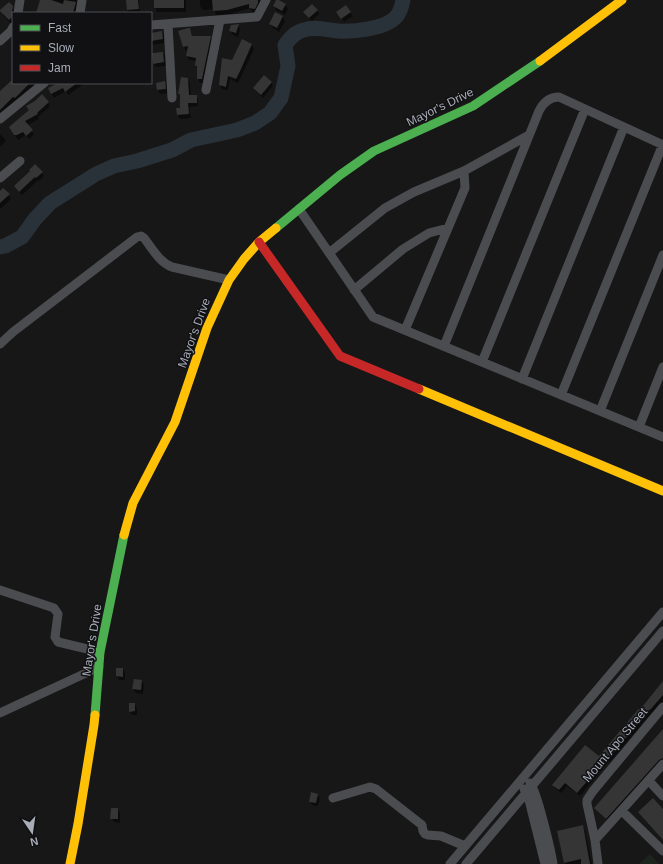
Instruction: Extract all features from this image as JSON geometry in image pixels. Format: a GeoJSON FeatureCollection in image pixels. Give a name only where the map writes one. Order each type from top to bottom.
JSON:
{"type":"FeatureCollection","features":[{"type":"Feature","properties":{"kind":"street"},"geometry":{"type":"LineString","coordinates":[[18,12],[20,0]]}},
{"type":"Feature","properties":{"kind":"street"},"geometry":{"type":"LineString","coordinates":[[80,12],[82,0]]}},
{"type":"Feature","properties":{"kind":"street"},"geometry":{"type":"LineString","coordinates":[[152,25],[257,17],[266,0]]}},
{"type":"Feature","properties":{"kind":"street","name":"Mayor's Drive"},"geometry":{"type":"LineString","coordinates":[[70,864],[93,731],[100,652],[124,534],[133,503],[175,422],[207,328],[229,280],[244,259],[259,242],[340,175],[374,151],[473,106],[534,66],[622,0]]}},
{"type":"Feature","properties":{"kind":"street"},"geometry":{"type":"LineString","coordinates":[[206,90],[220,20]]}},
{"type":"Feature","properties":{"kind":"street"},"geometry":{"type":"LineString","coordinates":[[168,24],[172,98]]}},
{"type":"Feature","properties":{"kind":"street"},"geometry":{"type":"LineString","coordinates":[[0,41],[12,29]]}},
{"type":"Feature","properties":{"kind":"street"},"geometry":{"type":"LineString","coordinates":[[0,120],[43,84]]}},
{"type":"Feature","properties":{"kind":"street"},"geometry":{"type":"LineString","coordinates":[[444,346],[538,111],[549,99],[559,97],[663,145],[561,395]]}},
{"type":"Feature","properties":{"kind":"street"},"geometry":{"type":"LineString","coordinates":[[482,362],[585,109]]}},
{"type":"Feature","properties":{"kind":"street"},"geometry":{"type":"LineString","coordinates":[[522,378],[624,127]]}},
{"type":"Feature","properties":{"kind":"street"},"geometry":{"type":"LineString","coordinates":[[329,253],[385,208],[414,192],[464,171],[529,135]]}},
{"type":"Feature","properties":{"kind":"street"},"geometry":{"type":"LineString","coordinates":[[0,178],[20,161]]}},
{"type":"Feature","properties":{"kind":"street"},"geometry":{"type":"LineString","coordinates":[[405,330],[465,188],[464,171]]}},
{"type":"Feature","properties":{"kind":"street"},"geometry":{"type":"LineString","coordinates":[[299,209],[373,317],[663,437]]}},
{"type":"Feature","properties":{"kind":"street"},"geometry":{"type":"LineString","coordinates":[[354,290],[403,249],[430,233],[448,228]]}},
{"type":"Feature","properties":{"kind":"street"},"geometry":{"type":"LineString","coordinates":[[0,344],[12,332],[137,237],[141,236],[144,238],[162,262],[168,266],[229,280]]}},
{"type":"Feature","properties":{"kind":"street"},"geometry":{"type":"LineString","coordinates":[[259,242],[340,356],[663,491]]}},
{"type":"Feature","properties":{"kind":"street"},"geometry":{"type":"LineString","coordinates":[[600,411],[663,255]]}},
{"type":"Feature","properties":{"kind":"street"},"geometry":{"type":"LineString","coordinates":[[639,427],[663,367]]}},
{"type":"Feature","properties":{"kind":"street"},"geometry":{"type":"LineString","coordinates":[[0,590],[54,608],[58,614],[55,637],[58,642],[100,652]]}},
{"type":"Feature","properties":{"kind":"street"},"geometry":{"type":"LineString","coordinates":[[450,864],[663,612]]}},
{"type":"Feature","properties":{"kind":"street"},"geometry":{"type":"LineString","coordinates":[[466,864],[663,631]]}},
{"type":"Feature","properties":{"kind":"street"},"geometry":{"type":"LineString","coordinates":[[0,714],[99,667]]}},
{"type":"Feature","properties":{"kind":"street","name":"Mount Apo Street"},"geometry":{"type":"LineString","coordinates":[[595,840],[587,800],[663,707]]}},
{"type":"Feature","properties":{"kind":"street"},"geometry":{"type":"LineString","coordinates":[[598,864],[595,840],[663,764]]}},
{"type":"Feature","properties":{"kind":"street"},"geometry":{"type":"LineString","coordinates":[[521,780],[530,789],[538,803],[553,864]]}},
{"type":"Feature","properties":{"kind":"street"},"geometry":{"type":"LineString","coordinates":[[649,781],[663,796]]}},
{"type":"Feature","properties":{"kind":"street"},"geometry":{"type":"LineString","coordinates":[[333,798],[370,787],[376,789],[419,822],[422,825],[425,834],[441,836],[466,846]]}},
{"type":"Feature","properties":{"kind":"street"},"geometry":{"type":"LineString","coordinates":[[530,789],[545,864]]}},
{"type":"Feature","properties":{"kind":"street"},"geometry":{"type":"LineString","coordinates":[[622,811],[663,851]]}},
{"type":"Feature","properties":{"kind":"shaded area"},"geometry":{"type":"Polygon","coordinates":[[[650,854],[659,864],[639,864],[650,854]]]}},
{"type":"Feature","properties":{"kind":"building"},"geometry":{"type":"Polygon","coordinates":[[[40,0],[51,0],[63,4],[64,0],[76,2],[73,12],[36,12],[40,0]]]}},
{"type":"Feature","properties":{"kind":"building"},"geometry":{"type":"Polygon","coordinates":[[[126,0],[138,0],[139,9],[127,10],[126,0]]]}},
{"type":"Feature","properties":{"kind":"building"},"geometry":{"type":"Polygon","coordinates":[[[154,0],[184,0],[184,8],[154,8],[154,0]]]}},
{"type":"Feature","properties":{"kind":"building"},"geometry":{"type":"Polygon","coordinates":[[[212,0],[258,0],[258,3],[255,9],[249,8],[249,4],[227,10],[213,11],[212,0]]]}},
{"type":"Feature","properties":{"kind":"building"},"geometry":{"type":"Polygon","coordinates":[[[276,0],[286,4],[282,11],[273,6],[276,0]]]}},
{"type":"Feature","properties":{"kind":"building"},"geometry":{"type":"Polygon","coordinates":[[[9,2],[13,6],[12,17],[9,20],[0,10],[9,2]]]}},
{"type":"Feature","properties":{"kind":"building"},"geometry":{"type":"Polygon","coordinates":[[[312,4],[318,10],[309,18],[303,12],[312,4]]]}},
{"type":"Feature","properties":{"kind":"building"},"geometry":{"type":"Polygon","coordinates":[[[346,5],[351,12],[341,19],[336,12],[346,5]]]}},
{"type":"Feature","properties":{"kind":"building"},"geometry":{"type":"Polygon","coordinates":[[[275,12],[283,16],[277,28],[269,24],[275,12]]]}},
{"type":"Feature","properties":{"kind":"building"},"geometry":{"type":"Polygon","coordinates":[[[239,24],[236,33],[229,31],[231,25],[239,24]]]}},
{"type":"Feature","properties":{"kind":"building"},"geometry":{"type":"Polygon","coordinates":[[[190,28],[192,36],[211,36],[202,79],[197,79],[197,66],[195,66],[196,58],[186,56],[188,46],[183,47],[178,31],[190,28]]]}},
{"type":"Feature","properties":{"kind":"building"},"geometry":{"type":"Polygon","coordinates":[[[162,31],[163,39],[152,41],[152,33],[162,31]]]}},
{"type":"Feature","properties":{"kind":"building"},"geometry":{"type":"Polygon","coordinates":[[[242,39],[252,44],[236,79],[228,76],[226,87],[219,85],[222,58],[232,60],[242,39]]]}},
{"type":"Feature","properties":{"kind":"building"},"geometry":{"type":"Polygon","coordinates":[[[163,52],[164,62],[153,64],[152,53],[163,52]]]}},
{"type":"Feature","properties":{"kind":"building"},"geometry":{"type":"Polygon","coordinates":[[[264,75],[272,82],[261,95],[253,88],[264,75]]]}},
{"type":"Feature","properties":{"kind":"building"},"geometry":{"type":"Polygon","coordinates":[[[181,77],[188,78],[189,95],[197,95],[197,103],[188,103],[189,114],[177,115],[176,108],[180,108],[180,94],[178,94],[181,77]]]}},
{"type":"Feature","properties":{"kind":"building"},"geometry":{"type":"Polygon","coordinates":[[[12,80],[12,84],[29,84],[0,110],[0,91],[12,80]]]}},
{"type":"Feature","properties":{"kind":"building"},"geometry":{"type":"Polygon","coordinates":[[[165,81],[166,89],[157,90],[156,83],[165,81]]]}},
{"type":"Feature","properties":{"kind":"building"},"geometry":{"type":"Polygon","coordinates":[[[56,84],[76,84],[65,92],[63,88],[51,94],[48,88],[56,84]]]}},
{"type":"Feature","properties":{"kind":"building"},"geometry":{"type":"Polygon","coordinates":[[[42,94],[49,102],[37,113],[38,114],[25,121],[33,130],[26,136],[23,132],[14,135],[9,127],[29,110],[26,106],[35,101],[42,94]]]}},
{"type":"Feature","properties":{"kind":"building"},"geometry":{"type":"Polygon","coordinates":[[[35,164],[43,172],[36,178],[35,177],[19,192],[14,186],[30,171],[29,170],[35,164]]]}},
{"type":"Feature","properties":{"kind":"building"},"geometry":{"type":"Polygon","coordinates":[[[3,188],[10,194],[0,203],[0,191],[3,188]]]}},
{"type":"Feature","properties":{"kind":"building"},"geometry":{"type":"Polygon","coordinates":[[[116,668],[123,668],[123,677],[116,676],[116,668]]]}},
{"type":"Feature","properties":{"kind":"building"},"geometry":{"type":"Polygon","coordinates":[[[134,679],[142,680],[141,690],[132,689],[134,679]]]}},
{"type":"Feature","properties":{"kind":"building"},"geometry":{"type":"Polygon","coordinates":[[[663,681],[663,695],[577,793],[565,783],[559,790],[552,785],[585,745],[599,756],[663,681]]]}},
{"type":"Feature","properties":{"kind":"building"},"geometry":{"type":"Polygon","coordinates":[[[129,703],[135,703],[135,711],[129,712],[129,703]]]}},
{"type":"Feature","properties":{"kind":"building"},"geometry":{"type":"Polygon","coordinates":[[[663,729],[663,758],[659,760],[606,819],[594,808],[663,729]]]}},
{"type":"Feature","properties":{"kind":"building"},"geometry":{"type":"Polygon","coordinates":[[[311,792],[318,794],[316,803],[309,802],[311,792]]]}},
{"type":"Feature","properties":{"kind":"building"},"geometry":{"type":"Polygon","coordinates":[[[653,798],[663,809],[663,840],[638,812],[653,798]]]}},
{"type":"Feature","properties":{"kind":"building"},"geometry":{"type":"Polygon","coordinates":[[[111,808],[118,808],[118,819],[110,819],[111,808]]]}},
{"type":"Feature","properties":{"kind":"building"},"geometry":{"type":"Polygon","coordinates":[[[583,825],[590,864],[581,864],[581,859],[564,863],[557,831],[583,825]]]}},
{"type":"Feature","properties":{"kind":"waterway"},"geometry":{"type":"LineString","coordinates":[[0,247],[22,237],[35,219],[50,203],[96,174],[114,166],[137,161],[172,150],[191,140],[237,130],[255,123],[270,113],[281,98],[288,66],[285,45],[298,32],[312,28],[344,31],[377,27],[391,21],[396,17],[400,11],[403,0]]}},
{"type":"Feature","properties":{"kind":"traffic: fast"},"geometry":{"type":"LineString","coordinates":[[276,228],[340,175],[374,151],[473,106],[540,61]]}},
{"type":"Feature","properties":{"kind":"traffic: fast"},"geometry":{"type":"LineString","coordinates":[[95,715],[100,652],[124,535]]}},
{"type":"Feature","properties":{"kind":"traffic: slow"},"geometry":{"type":"LineString","coordinates":[[540,61],[622,0]]}},
{"type":"Feature","properties":{"kind":"traffic: slow"},"geometry":{"type":"LineString","coordinates":[[124,535],[133,503],[175,422],[207,328],[229,280],[244,259],[259,242],[276,228]]}},
{"type":"Feature","properties":{"kind":"traffic: slow"},"geometry":{"type":"LineString","coordinates":[[419,389],[663,491]]}},
{"type":"Feature","properties":{"kind":"traffic: slow"},"geometry":{"type":"LineString","coordinates":[[70,864],[78,824],[95,715]]}},
{"type":"Feature","properties":{"kind":"traffic: jam"},"geometry":{"type":"LineString","coordinates":[[259,242],[340,356],[419,389]]}}]}
